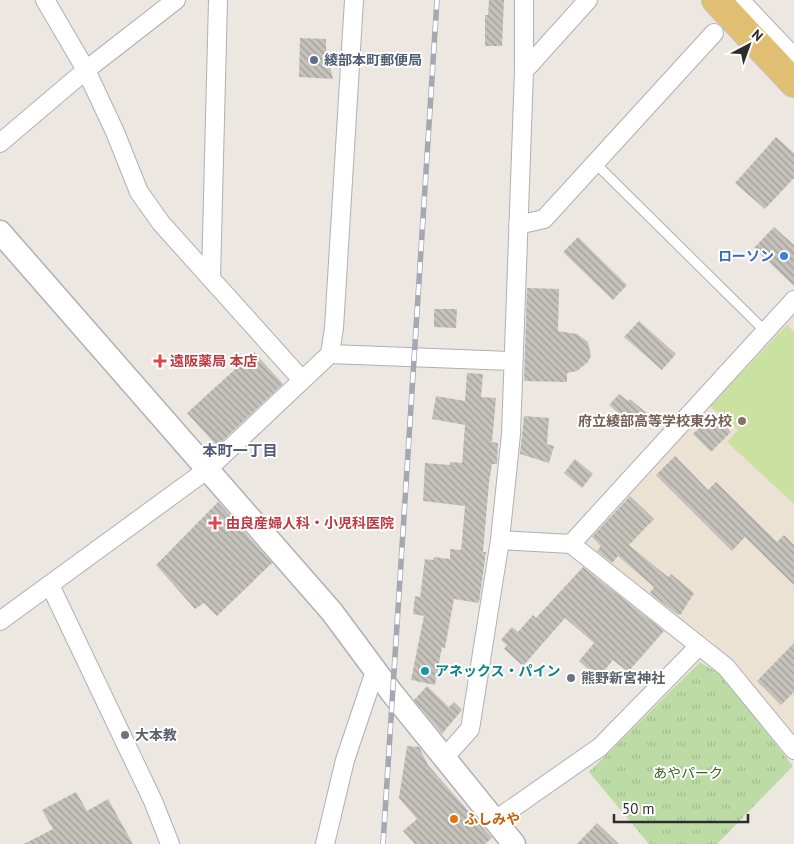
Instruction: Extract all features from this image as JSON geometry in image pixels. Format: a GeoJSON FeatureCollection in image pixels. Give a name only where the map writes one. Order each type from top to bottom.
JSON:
{"type":"FeatureCollection","features":[{"type":"Feature","properties":{"kind":"main road"},"geometry":{"type":"LineString","coordinates":[[716,0],[794,83]]}},
{"type":"Feature","properties":{"kind":"street"},"geometry":{"type":"LineString","coordinates":[[45,0],[86,70],[115,132],[139,192],[161,223],[302,380]]}},
{"type":"Feature","properties":{"kind":"street"},"geometry":{"type":"LineString","coordinates":[[0,143],[86,70],[176,0]]}},
{"type":"Feature","properties":{"kind":"street"},"geometry":{"type":"LineString","coordinates":[[211,278],[218,0]]}},
{"type":"Feature","properties":{"kind":"street"},"geometry":{"type":"LineString","coordinates":[[0,621],[208,469],[330,354],[334,328],[354,0]]}},
{"type":"Feature","properties":{"kind":"street"},"geometry":{"type":"LineString","coordinates":[[445,756],[470,729],[500,540],[511,434],[524,70],[524,0]]}},
{"type":"Feature","properties":{"kind":"street"},"geometry":{"type":"LineString","coordinates":[[524,70],[588,0]]}},
{"type":"Feature","properties":{"kind":"street"},"geometry":{"type":"LineString","coordinates":[[740,0],[794,57]]}},
{"type":"Feature","properties":{"kind":"street"},"geometry":{"type":"LineString","coordinates":[[518,225],[544,219],[714,33]]}},
{"type":"Feature","properties":{"kind":"street"},"geometry":{"type":"LineString","coordinates":[[0,232],[332,612],[375,671],[514,844]]}},
{"type":"Feature","properties":{"kind":"street"},"geometry":{"type":"LineString","coordinates":[[571,544],[794,300]]}},
{"type":"Feature","properties":{"kind":"street"},"geometry":{"type":"LineString","coordinates":[[330,354],[513,361]]}},
{"type":"Feature","properties":{"kind":"street"},"geometry":{"type":"LineString","coordinates":[[500,540],[571,544],[726,666],[794,750]]}},
{"type":"Feature","properties":{"kind":"street"},"geometry":{"type":"LineString","coordinates":[[50,585],[153,801],[170,844]]}},
{"type":"Feature","properties":{"kind":"street"},"geometry":{"type":"LineString","coordinates":[[494,821],[600,747],[699,646]]}},
{"type":"Feature","properties":{"kind":"street"},"geometry":{"type":"LineString","coordinates":[[325,844],[345,760],[375,671]]}},
{"type":"Feature","properties":{"kind":"lane"},"geometry":{"type":"LineString","coordinates":[[596,164],[765,331]]}},
{"type":"Feature","properties":{"kind":"shaded area","name":"府立綾部高等学校東分校"},"geometry":{"type":"Polygon","coordinates":[[[794,309],[794,738],[719,654],[717,646],[707,637],[695,634],[586,543],[585,533],[794,309]]]}},
{"type":"Feature","properties":{"kind":"green space"},"geometry":{"type":"Polygon","coordinates":[[[787,325],[794,332],[794,504],[727,442],[738,430],[710,406],[787,325]]]}},
{"type":"Feature","properties":{"kind":"green space","name":"あやパーク"},"geometry":{"type":"Polygon","coordinates":[[[700,662],[721,675],[793,766],[717,844],[649,844],[589,772],[700,662]]]}},
{"type":"Feature","properties":{"kind":"building"},"geometry":{"type":"Polygon","coordinates":[[[489,0],[504,0],[502,46],[485,46],[485,15],[488,15],[489,0]]]}},
{"type":"Feature","properties":{"kind":"building"},"geometry":{"type":"Polygon","coordinates":[[[300,38],[326,39],[326,48],[333,79],[299,77],[300,38]]]}},
{"type":"Feature","properties":{"kind":"building"},"geometry":{"type":"Polygon","coordinates":[[[776,137],[794,153],[794,178],[765,209],[735,183],[776,137]]]}},
{"type":"Feature","properties":{"kind":"building"},"geometry":{"type":"Polygon","coordinates":[[[774,227],[794,245],[794,286],[754,248],[774,227]]]}},
{"type":"Feature","properties":{"kind":"building"},"geometry":{"type":"Polygon","coordinates":[[[578,237],[627,285],[613,300],[563,252],[578,237]]]}},
{"type":"Feature","properties":{"kind":"building"},"geometry":{"type":"Polygon","coordinates":[[[527,288],[559,289],[558,331],[577,334],[588,342],[591,356],[588,362],[577,371],[567,373],[567,382],[524,381],[527,288]]]}},
{"type":"Feature","properties":{"kind":"building"},"geometry":{"type":"Polygon","coordinates":[[[434,309],[457,309],[456,328],[434,327],[434,309]]]}},
{"type":"Feature","properties":{"kind":"building"},"geometry":{"type":"Polygon","coordinates":[[[639,321],[676,354],[662,370],[624,337],[639,321]]]}},
{"type":"Feature","properties":{"kind":"building"},"geometry":{"type":"Polygon","coordinates":[[[254,352],[283,384],[217,446],[187,413],[254,352]]]}},
{"type":"Feature","properties":{"kind":"building"},"geometry":{"type":"Polygon","coordinates":[[[467,373],[483,374],[481,397],[496,398],[492,442],[498,443],[497,464],[492,464],[489,483],[483,552],[486,552],[479,603],[454,599],[445,648],[442,647],[435,685],[411,680],[424,616],[413,614],[415,596],[420,597],[425,559],[433,560],[434,557],[450,559],[450,549],[461,550],[465,506],[423,501],[425,463],[450,465],[450,462],[462,463],[465,425],[432,419],[436,396],[465,401],[467,373]]]}},
{"type":"Feature","properties":{"kind":"building"},"geometry":{"type":"Polygon","coordinates":[[[619,394],[628,401],[630,399],[650,416],[638,430],[609,405],[619,394]]]}},
{"type":"Feature","properties":{"kind":"building"},"geometry":{"type":"Polygon","coordinates":[[[713,414],[731,432],[711,452],[693,434],[713,414]]]}},
{"type":"Feature","properties":{"kind":"building"},"geometry":{"type":"Polygon","coordinates":[[[524,416],[549,418],[547,444],[554,446],[549,463],[520,454],[524,416]]]}},
{"type":"Feature","properties":{"kind":"building"},"geometry":{"type":"Polygon","coordinates":[[[675,456],[708,490],[716,482],[777,542],[784,535],[794,545],[794,585],[745,537],[732,551],[656,475],[675,456]]]}},
{"type":"Feature","properties":{"kind":"building"},"geometry":{"type":"Polygon","coordinates":[[[575,459],[593,474],[582,488],[564,473],[575,459]]]}},
{"type":"Feature","properties":{"kind":"building"},"geometry":{"type":"Polygon","coordinates":[[[630,496],[654,519],[629,545],[668,577],[671,574],[694,593],[681,614],[678,615],[650,593],[654,587],[618,556],[612,563],[597,551],[601,546],[592,537],[630,496]]]}},
{"type":"Feature","properties":{"kind":"building","name":"由良産婦人科・小児科医院"},"geometry":{"type":"Polygon","coordinates":[[[218,502],[272,563],[217,616],[204,603],[195,609],[156,565],[218,502]]]}},
{"type":"Feature","properties":{"kind":"building"},"geometry":{"type":"Polygon","coordinates":[[[583,567],[664,631],[628,672],[613,660],[598,678],[579,661],[594,643],[565,618],[523,666],[504,649],[507,645],[501,640],[512,627],[518,632],[533,615],[536,618],[583,567]]]}},
{"type":"Feature","properties":{"kind":"building"},"geometry":{"type":"Polygon","coordinates":[[[794,643],[794,692],[781,705],[757,681],[794,643]]]}},
{"type":"Feature","properties":{"kind":"building"},"geometry":{"type":"Polygon","coordinates":[[[427,686],[449,707],[454,702],[462,710],[442,734],[414,700],[427,686]]]}},
{"type":"Feature","properties":{"kind":"building"},"geometry":{"type":"Polygon","coordinates":[[[407,746],[419,747],[428,765],[492,838],[485,844],[415,844],[403,831],[417,819],[399,798],[407,746]]]}},
{"type":"Feature","properties":{"kind":"building"},"geometry":{"type":"Polygon","coordinates":[[[76,792],[87,811],[108,799],[133,844],[24,844],[53,829],[42,810],[76,792]]]}},
{"type":"Feature","properties":{"kind":"building"},"geometry":{"type":"Polygon","coordinates":[[[597,823],[619,844],[577,844],[597,823]]]}},
{"type":"Feature","properties":{"kind":"railway"},"geometry":{"type":"LineString","coordinates":[[383,844],[437,0]]}},
{"type":"Feature","properties":{"kind":"place","name":"綾部本町郵便局"},"geometry":{"type":"Point","coordinates":[314,60]}},
{"type":"Feature","properties":{"kind":"place","name":"ローソン"},"geometry":{"type":"Point","coordinates":[784,256]}},
{"type":"Feature","properties":{"kind":"place","name":"遠阪薬局 本店"},"geometry":{"type":"Point","coordinates":[160,361]}},
{"type":"Feature","properties":{"kind":"place","name":"府立綾部高等学校東分校"},"geometry":{"type":"Point","coordinates":[742,421]}},
{"type":"Feature","properties":{"kind":"place","name":"由良産婦人科・小児科医院"},"geometry":{"type":"Point","coordinates":[215,523]}},
{"type":"Feature","properties":{"kind":"place","name":"アネックス・パイン"},"geometry":{"type":"Point","coordinates":[425,671]}},
{"type":"Feature","properties":{"kind":"place","name":"熊野新宮神社"},"geometry":{"type":"Point","coordinates":[571,678]}},
{"type":"Feature","properties":{"kind":"place","name":"大本教"},"geometry":{"type":"Point","coordinates":[125,735]}},
{"type":"Feature","properties":{"kind":"place","name":"ふしみや"},"geometry":{"type":"Point","coordinates":[454,819]}},
{"type":"Feature","properties":{"kind":"district","name":"本町一丁目"},"geometry":{"type":"Point","coordinates":[240,450]}}]}
